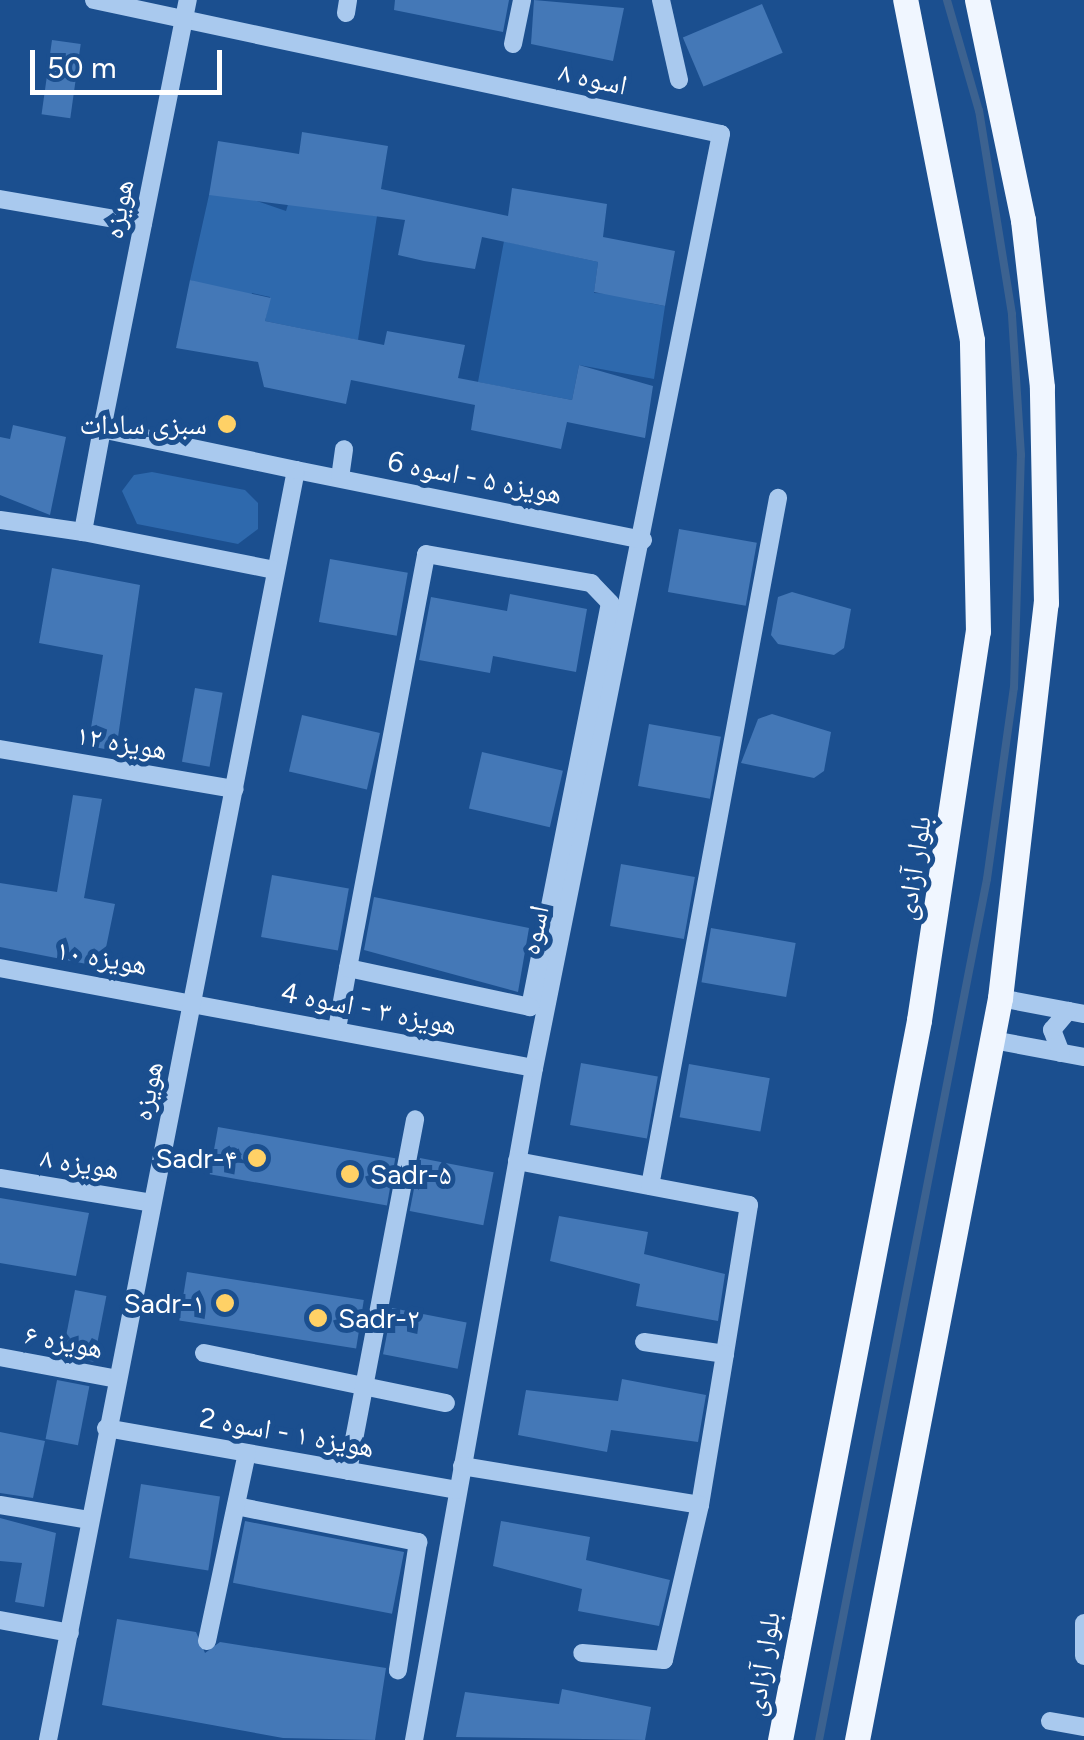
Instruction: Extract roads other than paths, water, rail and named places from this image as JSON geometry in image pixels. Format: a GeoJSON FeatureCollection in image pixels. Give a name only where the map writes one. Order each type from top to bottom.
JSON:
{"type":"FeatureCollection","features":[{"type":"Feature","properties":{"kind":"main road","name":"بلوار آزادی"},"geometry":{"type":"LineString","coordinates":[[780,1740],[919,1020],[978,631],[972,340],[905,0]]}},
{"type":"Feature","properties":{"kind":"main road"},"geometry":{"type":"LineString","coordinates":[[857,1740],[993,1040],[1039,710],[1048,495],[1023,220],[977,0]]}},
{"type":"Feature","properties":{"kind":"street","name":"اسوه ۸"},"geometry":{"type":"LineString","coordinates":[[94,0],[186,8],[453,75],[721,134]]}},
{"type":"Feature","properties":{"kind":"street"},"geometry":{"type":"LineString","coordinates":[[514,44],[522,0]]}},
{"type":"Feature","properties":{"kind":"street"},"geometry":{"type":"LineString","coordinates":[[661,0],[679,80]]}},
{"type":"Feature","properties":{"kind":"street","name":"هویزه"},"geometry":{"type":"LineString","coordinates":[[83,532],[186,8]]}},
{"type":"Feature","properties":{"kind":"street","name":"اسوه"},"geometry":{"type":"LineString","coordinates":[[414,1740],[534,1068],[643,540],[721,134]]}},
{"type":"Feature","properties":{"kind":"street"},"geometry":{"type":"LineString","coordinates":[[0,199],[143,224]]}},
{"type":"Feature","properties":{"kind":"street"},"geometry":{"type":"LineString","coordinates":[[102,429],[296,470]]}},
{"type":"Feature","properties":{"kind":"street"},"geometry":{"type":"LineString","coordinates":[[340,478],[344,449]]}},
{"type":"Feature","properties":{"kind":"street","name":"هویزه"},"geometry":{"type":"LineString","coordinates":[[48,1740],[296,470]]}},
{"type":"Feature","properties":{"kind":"street","name":"هویزه ۵ - اسوه 6"},"geometry":{"type":"LineString","coordinates":[[296,470],[643,540]]}},
{"type":"Feature","properties":{"kind":"street"},"geometry":{"type":"LineString","coordinates":[[650,1186],[778,498]]}},
{"type":"Feature","properties":{"kind":"street"},"geometry":{"type":"LineString","coordinates":[[0,520],[83,532],[275,570]]}},
{"type":"Feature","properties":{"kind":"street"},"geometry":{"type":"LineString","coordinates":[[337,1030],[348,968],[426,554],[590,583],[610,603],[530,1007],[348,968]]}},
{"type":"Feature","properties":{"kind":"street","name":"هویزه ۱۲"},"geometry":{"type":"LineString","coordinates":[[0,749],[235,789]]}},
{"type":"Feature","properties":{"kind":"street","name":"هویزه ۱۰"},"geometry":{"type":"LineString","coordinates":[[0,968],[194,1001]]}},
{"type":"Feature","properties":{"kind":"street"},"geometry":{"type":"LineString","coordinates":[[1000,998],[1076,1012]]}},
{"type":"Feature","properties":{"kind":"street","name":"هویزه ۳ - اسوه 4"},"geometry":{"type":"LineString","coordinates":[[194,1001],[534,1068]]}},
{"type":"Feature","properties":{"kind":"street"},"geometry":{"type":"LineString","coordinates":[[1061,1053],[1052,1030],[1076,1012]]}},
{"type":"Feature","properties":{"kind":"street"},"geometry":{"type":"LineString","coordinates":[[993,1040],[1084,1057]]}},
{"type":"Feature","properties":{"kind":"street"},"geometry":{"type":"LineString","coordinates":[[348,1471],[415,1119]]}},
{"type":"Feature","properties":{"kind":"street"},"geometry":{"type":"LineString","coordinates":[[517,1161],[749,1205],[700,1506],[664,1660],[582,1653]]}},
{"type":"Feature","properties":{"kind":"street","name":"هویزه ۸"},"geometry":{"type":"LineString","coordinates":[[0,1178],[152,1202]]}},
{"type":"Feature","properties":{"kind":"street"},"geometry":{"type":"LineString","coordinates":[[644,1342],[725,1354]]}},
{"type":"Feature","properties":{"kind":"street"},"geometry":{"type":"LineString","coordinates":[[204,1353],[446,1403]]}},
{"type":"Feature","properties":{"kind":"street","name":"هویزه ۶"},"geometry":{"type":"LineString","coordinates":[[0,1358],[117,1379]]}},
{"type":"Feature","properties":{"kind":"street","name":"هویزه ۱ - اسوه 2"},"geometry":{"type":"LineString","coordinates":[[106,1428],[457,1490]]}},
{"type":"Feature","properties":{"kind":"street"},"geometry":{"type":"LineString","coordinates":[[207,1642],[247,1453]]}},
{"type":"Feature","properties":{"kind":"street"},"geometry":{"type":"LineString","coordinates":[[462,1466],[700,1506]]}},
{"type":"Feature","properties":{"kind":"street"},"geometry":{"type":"LineString","coordinates":[[0,1505],[90,1520]]}},
{"type":"Feature","properties":{"kind":"street"},"geometry":{"type":"LineString","coordinates":[[236,1506],[418,1542],[398,1670]]}},
{"type":"Feature","properties":{"kind":"street"},"geometry":{"type":"LineString","coordinates":[[0,1620],[70,1633]]}},
{"type":"Feature","properties":{"kind":"street"},"geometry":{"type":"LineString","coordinates":[[1084,1623],[1084,1656]]}},
{"type":"Feature","properties":{"kind":"street"},"geometry":{"type":"LineString","coordinates":[[1050,1721],[1084,1727]]}},
{"type":"Feature","properties":{"kind":"waterway"},"geometry":{"type":"LineString","coordinates":[[819,1740],[987,879],[1014,688],[1021,455],[1012,314],[979,111],[947,0]]}},
{"type":"Feature","properties":{"kind":"place","name":"سبزی سادات"},"geometry":{"type":"Point","coordinates":[227,424]}},
{"type":"Feature","properties":{"kind":"place","name":"Sadr-۴"},"geometry":{"type":"Point","coordinates":[257,1158]}},
{"type":"Feature","properties":{"kind":"place","name":"Sadr-۵"},"geometry":{"type":"Point","coordinates":[350,1174]}},
{"type":"Feature","properties":{"kind":"place","name":"Sadr-۱"},"geometry":{"type":"Point","coordinates":[225,1303]}},
{"type":"Feature","properties":{"kind":"place","name":"Sadr-۲"},"geometry":{"type":"Point","coordinates":[318,1318]}}]}
